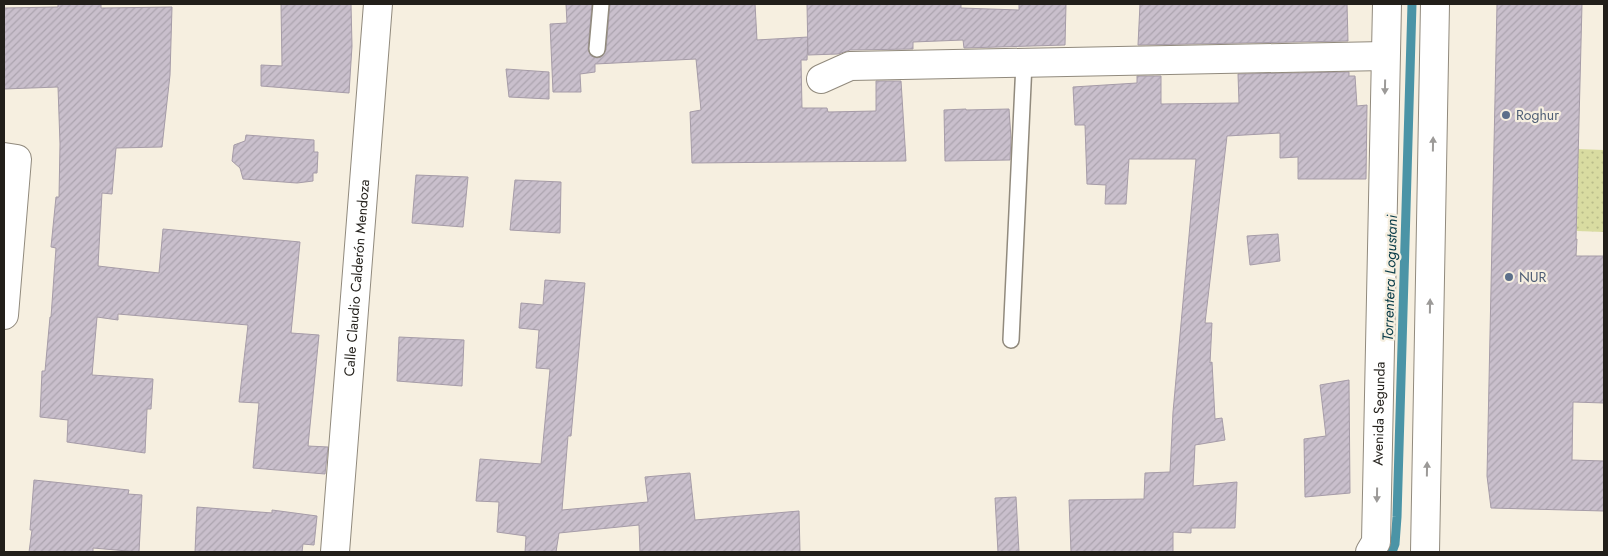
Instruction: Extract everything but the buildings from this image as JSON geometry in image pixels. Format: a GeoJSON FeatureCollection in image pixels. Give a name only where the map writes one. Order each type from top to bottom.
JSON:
{"type":"FeatureCollection","features":[{"type":"Feature","properties":{"kind":"street","name":"Calle Claudio Calderón Mendoza"},"geometry":{"type":"LineString","coordinates":[[335,552],[378,4]]}},
{"type":"Feature","properties":{"kind":"street","name":"Avenida Segunda"},"geometry":{"type":"LineString","coordinates":[[1370,552],[1376,542],[1387,4]]}},
{"type":"Feature","properties":{"kind":"street"},"geometry":{"type":"LineString","coordinates":[[1425,552],[1435,4]]}},
{"type":"Feature","properties":{"kind":"street"},"geometry":{"type":"LineString","coordinates":[[821,79],[850,66],[1385,56]]}},
{"type":"Feature","properties":{"kind":"street"},"geometry":{"type":"LineString","coordinates":[[4,157],[17,158],[4,315]]}},
{"type":"Feature","properties":{"kind":"lane"},"geometry":{"type":"LineString","coordinates":[[597,49],[600,4]]}},
{"type":"Feature","properties":{"kind":"lane"},"geometry":{"type":"LineString","coordinates":[[1011,340],[1024,63]]}},
{"type":"Feature","properties":{"kind":"green space"},"geometry":{"type":"Polygon","coordinates":[[[1578,149],[1604,150],[1604,232],[1577,231],[1578,149]]]}},
{"type":"Feature","properties":{"kind":"waterway","name":"Torrentera Logustani"},"geometry":{"type":"LineString","coordinates":[[1392,552],[1395,544],[1397,517],[1412,4]]}},
{"type":"Feature","properties":{"kind":"place","name":"Roghur"},"geometry":{"type":"Point","coordinates":[1506,115]}},
{"type":"Feature","properties":{"kind":"place","name":"NUR"},"geometry":{"type":"Point","coordinates":[1509,277]}}]}
